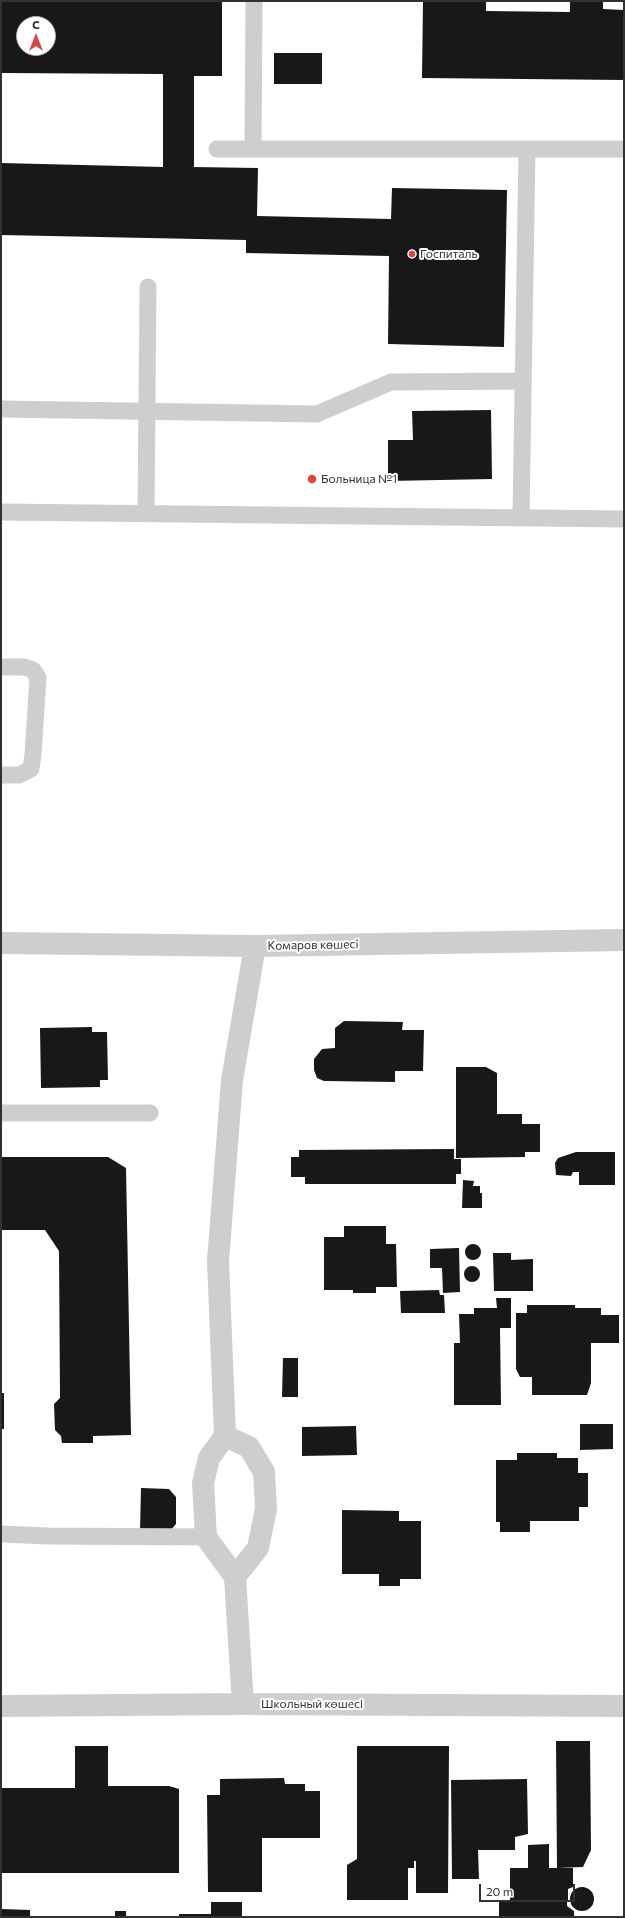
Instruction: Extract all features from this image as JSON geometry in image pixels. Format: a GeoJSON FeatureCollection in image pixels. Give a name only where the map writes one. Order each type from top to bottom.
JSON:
{"type":"FeatureCollection","features":[{"type":"Feature","properties":{"kind":"street","name":"Комаров көшесі"},"geometry":{"type":"LineString","coordinates":[[1,943],[255,946],[624,940]]}},
{"type":"Feature","properties":{"kind":"street"},"geometry":{"type":"LineString","coordinates":[[243,1704],[235,1577],[206,1537],[203,1483],[209,1458],[224,1436],[218,1261],[232,1080],[255,946]]}},
{"type":"Feature","properties":{"kind":"street"},"geometry":{"type":"LineString","coordinates":[[224,1436],[249,1448],[264,1472],[266,1509],[258,1548],[235,1577]]}},
{"type":"Feature","properties":{"kind":"street","name":"Школьный көшесі"},"geometry":{"type":"LineString","coordinates":[[1,1706],[243,1704],[624,1706]]}},
{"type":"Feature","properties":{"kind":"lane"},"geometry":{"type":"LineString","coordinates":[[253,149],[254,1]]}},
{"type":"Feature","properties":{"kind":"lane"},"geometry":{"type":"LineString","coordinates":[[217,149],[624,149]]}},
{"type":"Feature","properties":{"kind":"lane"},"geometry":{"type":"LineString","coordinates":[[521,517],[527,149]]}},
{"type":"Feature","properties":{"kind":"lane"},"geometry":{"type":"LineString","coordinates":[[146,514],[148,287]]}},
{"type":"Feature","properties":{"kind":"lane"},"geometry":{"type":"LineString","coordinates":[[1,409],[317,414],[391,382],[523,381]]}},
{"type":"Feature","properties":{"kind":"lane"},"geometry":{"type":"LineString","coordinates":[[1,512],[624,519]]}},
{"type":"Feature","properties":{"kind":"lane"},"geometry":{"type":"LineString","coordinates":[[1,667],[24,667],[33,670],[38,678],[31,769],[19,775],[1,775]]}},
{"type":"Feature","properties":{"kind":"lane"},"geometry":{"type":"LineString","coordinates":[[1,1113],[150,1113]]}},
{"type":"Feature","properties":{"kind":"lane"},"geometry":{"type":"LineString","coordinates":[[1,1534],[48,1536],[206,1537]]}},
{"type":"Feature","properties":{"kind":"building","name":"Госпиталь"},"geometry":{"type":"Polygon","coordinates":[[[1,1],[222,1],[222,76],[194,76],[194,167],[258,168],[257,216],[391,219],[392,188],[507,190],[504,347],[388,344],[389,256],[246,253],[246,240],[1,235],[1,163],[163,167],[163,74],[1,73],[1,1]]]}},
{"type":"Feature","properties":{"kind":"building"},"geometry":{"type":"Polygon","coordinates":[[[423,1],[486,1],[486,11],[570,12],[570,1],[603,1],[603,9],[624,10],[624,80],[422,78],[423,1]]]}},
{"type":"Feature","properties":{"kind":"building"},"geometry":{"type":"Polygon","coordinates":[[[274,53],[322,53],[322,84],[274,84],[274,53]]]}},
{"type":"Feature","properties":{"kind":"building"},"geometry":{"type":"Polygon","coordinates":[[[491,410],[492,479],[388,481],[388,440],[413,440],[412,411],[491,410]]]}},
{"type":"Feature","properties":{"kind":"building"},"geometry":{"type":"Polygon","coordinates":[[[344,1021],[403,1022],[402,1030],[424,1030],[423,1071],[395,1071],[395,1082],[324,1081],[317,1078],[314,1070],[314,1059],[322,1049],[335,1048],[335,1028],[344,1021]]]}},
{"type":"Feature","properties":{"kind":"building"},"geometry":{"type":"Polygon","coordinates":[[[92,1027],[92,1032],[107,1032],[108,1080],[100,1080],[100,1087],[41,1088],[40,1028],[92,1027]]]}},
{"type":"Feature","properties":{"kind":"building"},"geometry":{"type":"Polygon","coordinates":[[[456,1067],[486,1067],[497,1073],[497,1114],[522,1114],[522,1124],[540,1124],[540,1152],[525,1152],[525,1157],[456,1158],[456,1067]]]}},
{"type":"Feature","properties":{"kind":"building"},"geometry":{"type":"Polygon","coordinates":[[[454,1149],[454,1159],[461,1159],[461,1174],[456,1174],[456,1184],[305,1184],[305,1177],[291,1177],[291,1157],[299,1157],[299,1150],[454,1149]]]}},
{"type":"Feature","properties":{"kind":"building"},"geometry":{"type":"Polygon","coordinates":[[[576,1152],[615,1152],[615,1185],[579,1185],[579,1172],[573,1172],[571,1176],[556,1175],[555,1163],[558,1158],[576,1152]]]}},
{"type":"Feature","properties":{"kind":"building"},"geometry":{"type":"Polygon","coordinates":[[[1,1157],[108,1157],[126,1168],[131,1435],[93,1436],[93,1443],[62,1443],[61,1436],[55,1430],[54,1404],[60,1398],[59,1251],[45,1230],[1,1230],[1,1157]]]}},
{"type":"Feature","properties":{"kind":"building"},"geometry":{"type":"Polygon","coordinates":[[[463,1180],[474,1181],[473,1186],[480,1186],[480,1193],[482,1193],[482,1208],[462,1208],[463,1180]]]}},
{"type":"Feature","properties":{"kind":"building"},"geometry":{"type":"Polygon","coordinates":[[[344,1226],[386,1226],[386,1244],[396,1244],[397,1287],[376,1287],[376,1293],[353,1293],[353,1290],[324,1290],[324,1237],[344,1237],[344,1226]]]}},
{"type":"Feature","properties":{"kind":"building"},"geometry":{"type":"Polygon","coordinates":[[[470,1244],[476,1244],[481,1249],[479,1258],[476,1260],[470,1260],[465,1255],[465,1249],[470,1244]]]}},
{"type":"Feature","properties":{"kind":"building"},"geometry":{"type":"Polygon","coordinates":[[[459,1248],[460,1292],[443,1293],[442,1268],[430,1268],[430,1249],[459,1248]]]}},
{"type":"Feature","properties":{"kind":"building"},"geometry":{"type":"Polygon","coordinates":[[[493,1253],[511,1253],[511,1260],[533,1259],[533,1291],[494,1291],[493,1253]]]}},
{"type":"Feature","properties":{"kind":"building"},"geometry":{"type":"Polygon","coordinates":[[[469,1266],[475,1266],[480,1271],[478,1280],[475,1282],[469,1282],[464,1277],[464,1271],[469,1266]]]}},
{"type":"Feature","properties":{"kind":"building"},"geometry":{"type":"Polygon","coordinates":[[[439,1290],[440,1295],[444,1295],[445,1313],[401,1313],[400,1291],[439,1290]]]}},
{"type":"Feature","properties":{"kind":"building"},"geometry":{"type":"Polygon","coordinates":[[[496,1298],[511,1298],[511,1328],[500,1328],[501,1405],[454,1405],[454,1343],[460,1343],[459,1314],[474,1314],[474,1308],[497,1308],[496,1298]]]}},
{"type":"Feature","properties":{"kind":"building"},"geometry":{"type":"Polygon","coordinates":[[[527,1305],[575,1305],[575,1308],[601,1308],[601,1315],[619,1315],[619,1343],[591,1343],[591,1383],[587,1395],[532,1395],[532,1377],[520,1377],[516,1369],[516,1313],[527,1313],[527,1305]]]}},
{"type":"Feature","properties":{"kind":"building"},"geometry":{"type":"Polygon","coordinates":[[[283,1358],[298,1358],[298,1397],[282,1397],[283,1358]]]}},
{"type":"Feature","properties":{"kind":"building"},"geometry":{"type":"Polygon","coordinates":[[[1,1393],[4,1393],[4,1429],[1,1429],[1,1393]]]}},
{"type":"Feature","properties":{"kind":"building"},"geometry":{"type":"Polygon","coordinates":[[[580,1424],[613,1424],[613,1449],[580,1450],[580,1424]]]}},
{"type":"Feature","properties":{"kind":"building"},"geometry":{"type":"Polygon","coordinates":[[[356,1426],[357,1455],[302,1456],[302,1427],[356,1426]]]}},
{"type":"Feature","properties":{"kind":"building"},"geometry":{"type":"Polygon","coordinates":[[[517,1453],[557,1453],[557,1458],[578,1458],[578,1473],[588,1473],[588,1507],[579,1507],[579,1521],[530,1521],[530,1532],[500,1532],[500,1522],[496,1522],[496,1460],[517,1460],[517,1453]]]}},
{"type":"Feature","properties":{"kind":"building"},"geometry":{"type":"Polygon","coordinates":[[[141,1488],[169,1489],[176,1497],[176,1524],[170,1531],[140,1531],[141,1488]]]}},
{"type":"Feature","properties":{"kind":"building"},"geometry":{"type":"Polygon","coordinates":[[[342,1510],[399,1511],[399,1521],[421,1521],[421,1579],[400,1579],[400,1586],[379,1586],[379,1574],[342,1574],[342,1510]]]}},
{"type":"Feature","properties":{"kind":"building"},"geometry":{"type":"Polygon","coordinates":[[[556,1741],[590,1741],[591,1850],[583,1867],[557,1868],[556,1741]]]}},
{"type":"Feature","properties":{"kind":"building"},"geometry":{"type":"Polygon","coordinates":[[[75,1746],[108,1746],[108,1786],[169,1786],[179,1789],[179,1873],[1,1873],[1,1788],[75,1788],[75,1746]]]}},
{"type":"Feature","properties":{"kind":"building"},"geometry":{"type":"Polygon","coordinates":[[[357,1746],[449,1746],[448,1893],[416,1893],[416,1861],[414,1861],[414,1868],[408,1868],[408,1900],[347,1900],[347,1865],[357,1859],[357,1746]]]}},
{"type":"Feature","properties":{"kind":"building"},"geometry":{"type":"Polygon","coordinates":[[[284,1778],[285,1784],[305,1784],[305,1791],[320,1791],[320,1838],[262,1838],[262,1892],[208,1892],[207,1795],[220,1795],[220,1779],[284,1778]]]}},
{"type":"Feature","properties":{"kind":"building"},"geometry":{"type":"Polygon","coordinates":[[[527,1779],[528,1834],[515,1837],[515,1850],[478,1850],[479,1879],[452,1879],[451,1780],[527,1779]]]}},
{"type":"Feature","properties":{"kind":"building"},"geometry":{"type":"Polygon","coordinates":[[[549,1844],[549,1868],[573,1868],[573,1887],[568,1889],[568,1900],[510,1900],[510,1868],[528,1868],[528,1845],[549,1844]]]}},
{"type":"Feature","properties":{"kind":"building"},"geometry":{"type":"Polygon","coordinates":[[[582,1887],[590,1891],[594,1899],[590,1907],[582,1911],[574,1907],[570,1899],[574,1891],[582,1887]]]}},
{"type":"Feature","properties":{"kind":"building"},"geometry":{"type":"Polygon","coordinates":[[[499,1900],[567,1901],[567,1906],[574,1911],[574,1917],[499,1917],[499,1900]]]}},
{"type":"Feature","properties":{"kind":"building"},"geometry":{"type":"Polygon","coordinates":[[[211,1902],[242,1902],[242,1917],[179,1917],[179,1914],[211,1914],[211,1902]]]}},
{"type":"Feature","properties":{"kind":"building"},"geometry":{"type":"Polygon","coordinates":[[[1,1909],[30,1910],[30,1917],[1,1917],[1,1909]]]}},
{"type":"Feature","properties":{"kind":"building"},"geometry":{"type":"Polygon","coordinates":[[[115,1911],[126,1911],[126,1917],[115,1917],[115,1911]]]}},
{"type":"Feature","properties":{"kind":"place","name":"Госпиталь"},"geometry":{"type":"Point","coordinates":[412,254]}},
{"type":"Feature","properties":{"kind":"place","name":"Больница №1"},"geometry":{"type":"Point","coordinates":[312,479]}}]}
